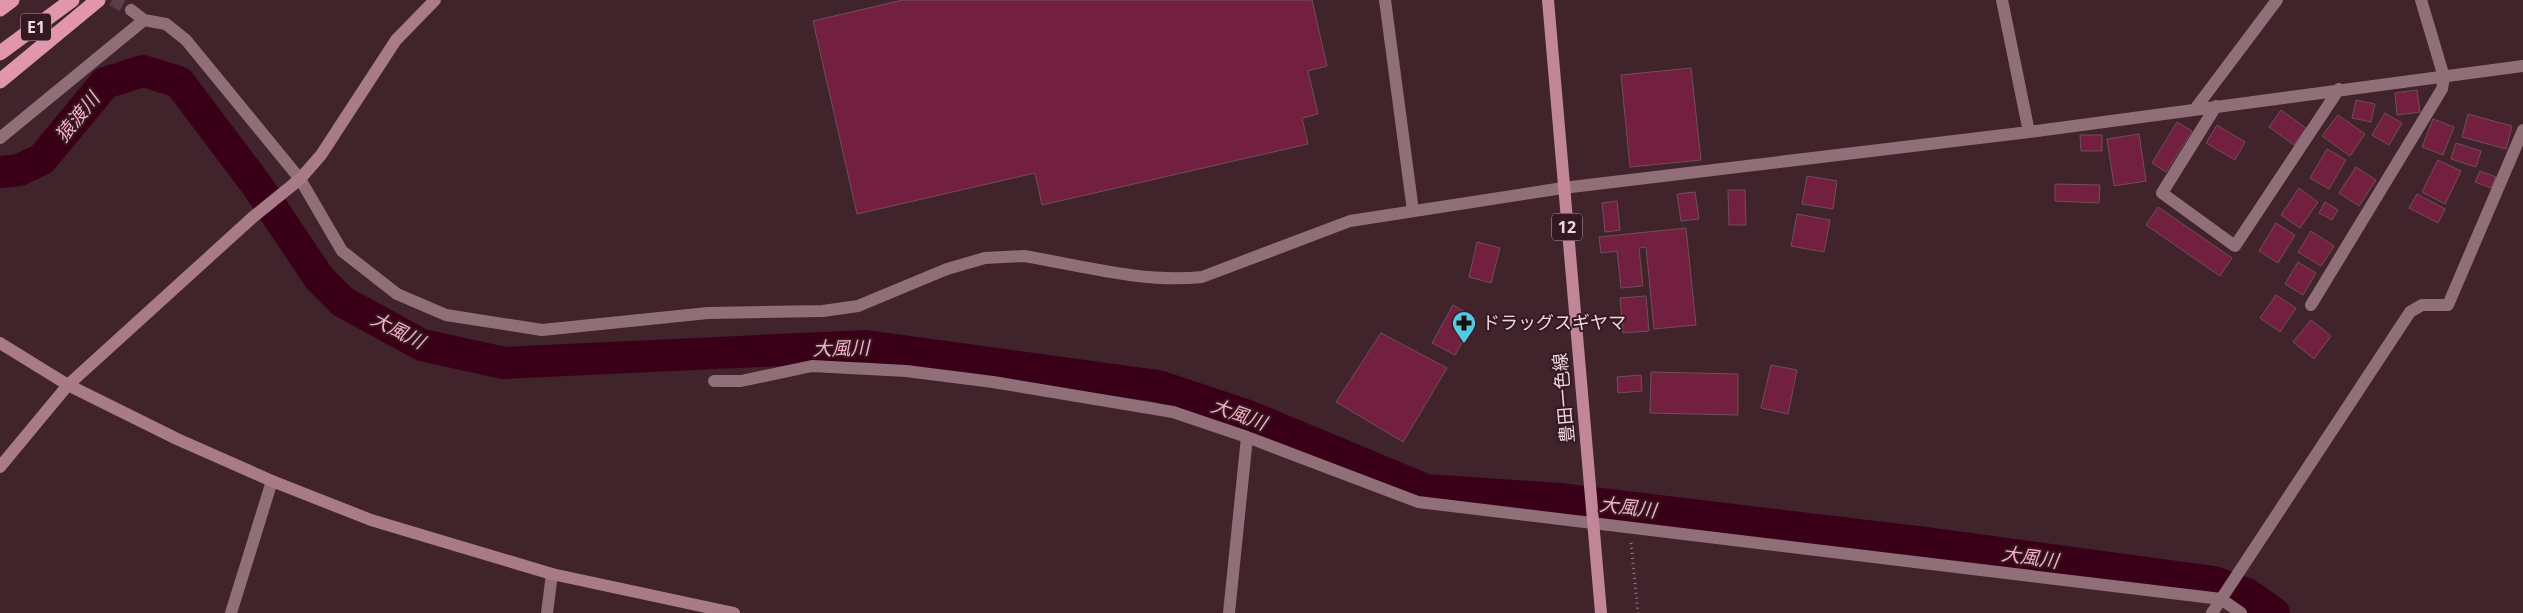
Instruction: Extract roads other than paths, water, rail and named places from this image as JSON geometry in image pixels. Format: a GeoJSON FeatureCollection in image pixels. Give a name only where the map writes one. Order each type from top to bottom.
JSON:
{"type":"FeatureCollection","features":[{"type":"Feature","properties":{"kind":"highway","name":"E1"},"geometry":{"type":"LineString","coordinates":[[0,8],[11,0]]}},
{"type":"Feature","properties":{"kind":"highway","name":"E1"},"geometry":{"type":"LineString","coordinates":[[0,53],[72,0]]}},
{"type":"Feature","properties":{"kind":"highway"},"geometry":{"type":"LineString","coordinates":[[0,81],[98,0]]}},
{"type":"Feature","properties":{"kind":"main road","name":"豊田一色線"},"geometry":{"type":"LineString","coordinates":[[1548,0],[1601,613]]}},
{"type":"Feature","properties":{"kind":"street"},"geometry":{"type":"LineString","coordinates":[[0,467],[68,385],[253,218],[300,179],[321,155],[396,40],[435,0]]}},
{"type":"Feature","properties":{"kind":"street"},"geometry":{"type":"LineString","coordinates":[[1386,0],[1413,211]]}},
{"type":"Feature","properties":{"kind":"street"},"geometry":{"type":"LineString","coordinates":[[2002,0],[2029,132]]}},
{"type":"Feature","properties":{"kind":"street"},"geometry":{"type":"LineString","coordinates":[[2195,109],[2277,0]]}},
{"type":"Feature","properties":{"kind":"street"},"geometry":{"type":"LineString","coordinates":[[2312,305],[2442,89],[2444,77],[2421,0]]}},
{"type":"Feature","properties":{"kind":"street"},"geometry":{"type":"LineString","coordinates":[[131,10],[144,20],[166,24],[186,40],[300,179],[342,251],[396,294],[446,314],[542,330],[708,313],[823,311],[858,306],[947,269],[985,258],[1004,256],[1024,256],[1147,278],[1176,280],[1202,277],[1350,221],[1564,188],[2029,132],[2339,89],[2523,66]]}},
{"type":"Feature","properties":{"kind":"street"},"geometry":{"type":"LineString","coordinates":[[0,138],[144,20]]}},
{"type":"Feature","properties":{"kind":"street"},"geometry":{"type":"LineString","coordinates":[[2216,106],[2162,193],[2235,246],[2339,89]]}},
{"type":"Feature","properties":{"kind":"street"},"geometry":{"type":"LineString","coordinates":[[2212,613],[2410,312],[2422,305],[2448,305],[2523,130]]}},
{"type":"Feature","properties":{"kind":"street"},"geometry":{"type":"LineString","coordinates":[[0,343],[68,385],[177,439],[272,481],[371,520],[552,574],[734,613]]}},
{"type":"Feature","properties":{"kind":"street"},"geometry":{"type":"LineString","coordinates":[[714,381],[741,381],[812,366],[906,371],[1173,412],[1247,437],[1418,502],[1630,530],[2221,599],[2241,613]]}},
{"type":"Feature","properties":{"kind":"street"},"geometry":{"type":"LineString","coordinates":[[1229,613],[1247,437]]}},
{"type":"Feature","properties":{"kind":"street"},"geometry":{"type":"LineString","coordinates":[[231,613],[272,481]]}},
{"type":"Feature","properties":{"kind":"street"},"geometry":{"type":"LineString","coordinates":[[547,613],[552,574]]}},
{"type":"Feature","properties":{"kind":"waterway","name":"大風川"},"geometry":{"type":"LineString","coordinates":[[0,172],[19,170],[42,159],[105,83],[143,71],[179,82],[256,184],[319,278],[343,302],[422,345],[504,363],[866,346],[1158,386],[1248,416],[1426,490],[1559,499],[1925,543],[2214,582],[2247,594],[2274,613]]}},
{"type":"Feature","properties":{"kind":"tunnel"},"geometry":{"type":"LineString","coordinates":[[112,0],[131,10]]}},
{"type":"Feature","properties":{"kind":"place","name":"ドラッグスギヤマ"},"geometry":{"type":"Point","coordinates":[1464,344]}},
{"type":"Feature","properties":{"kind":"water label","name":"猿渡川"},"geometry":{"type":"Point","coordinates":[77,117]}}]}
